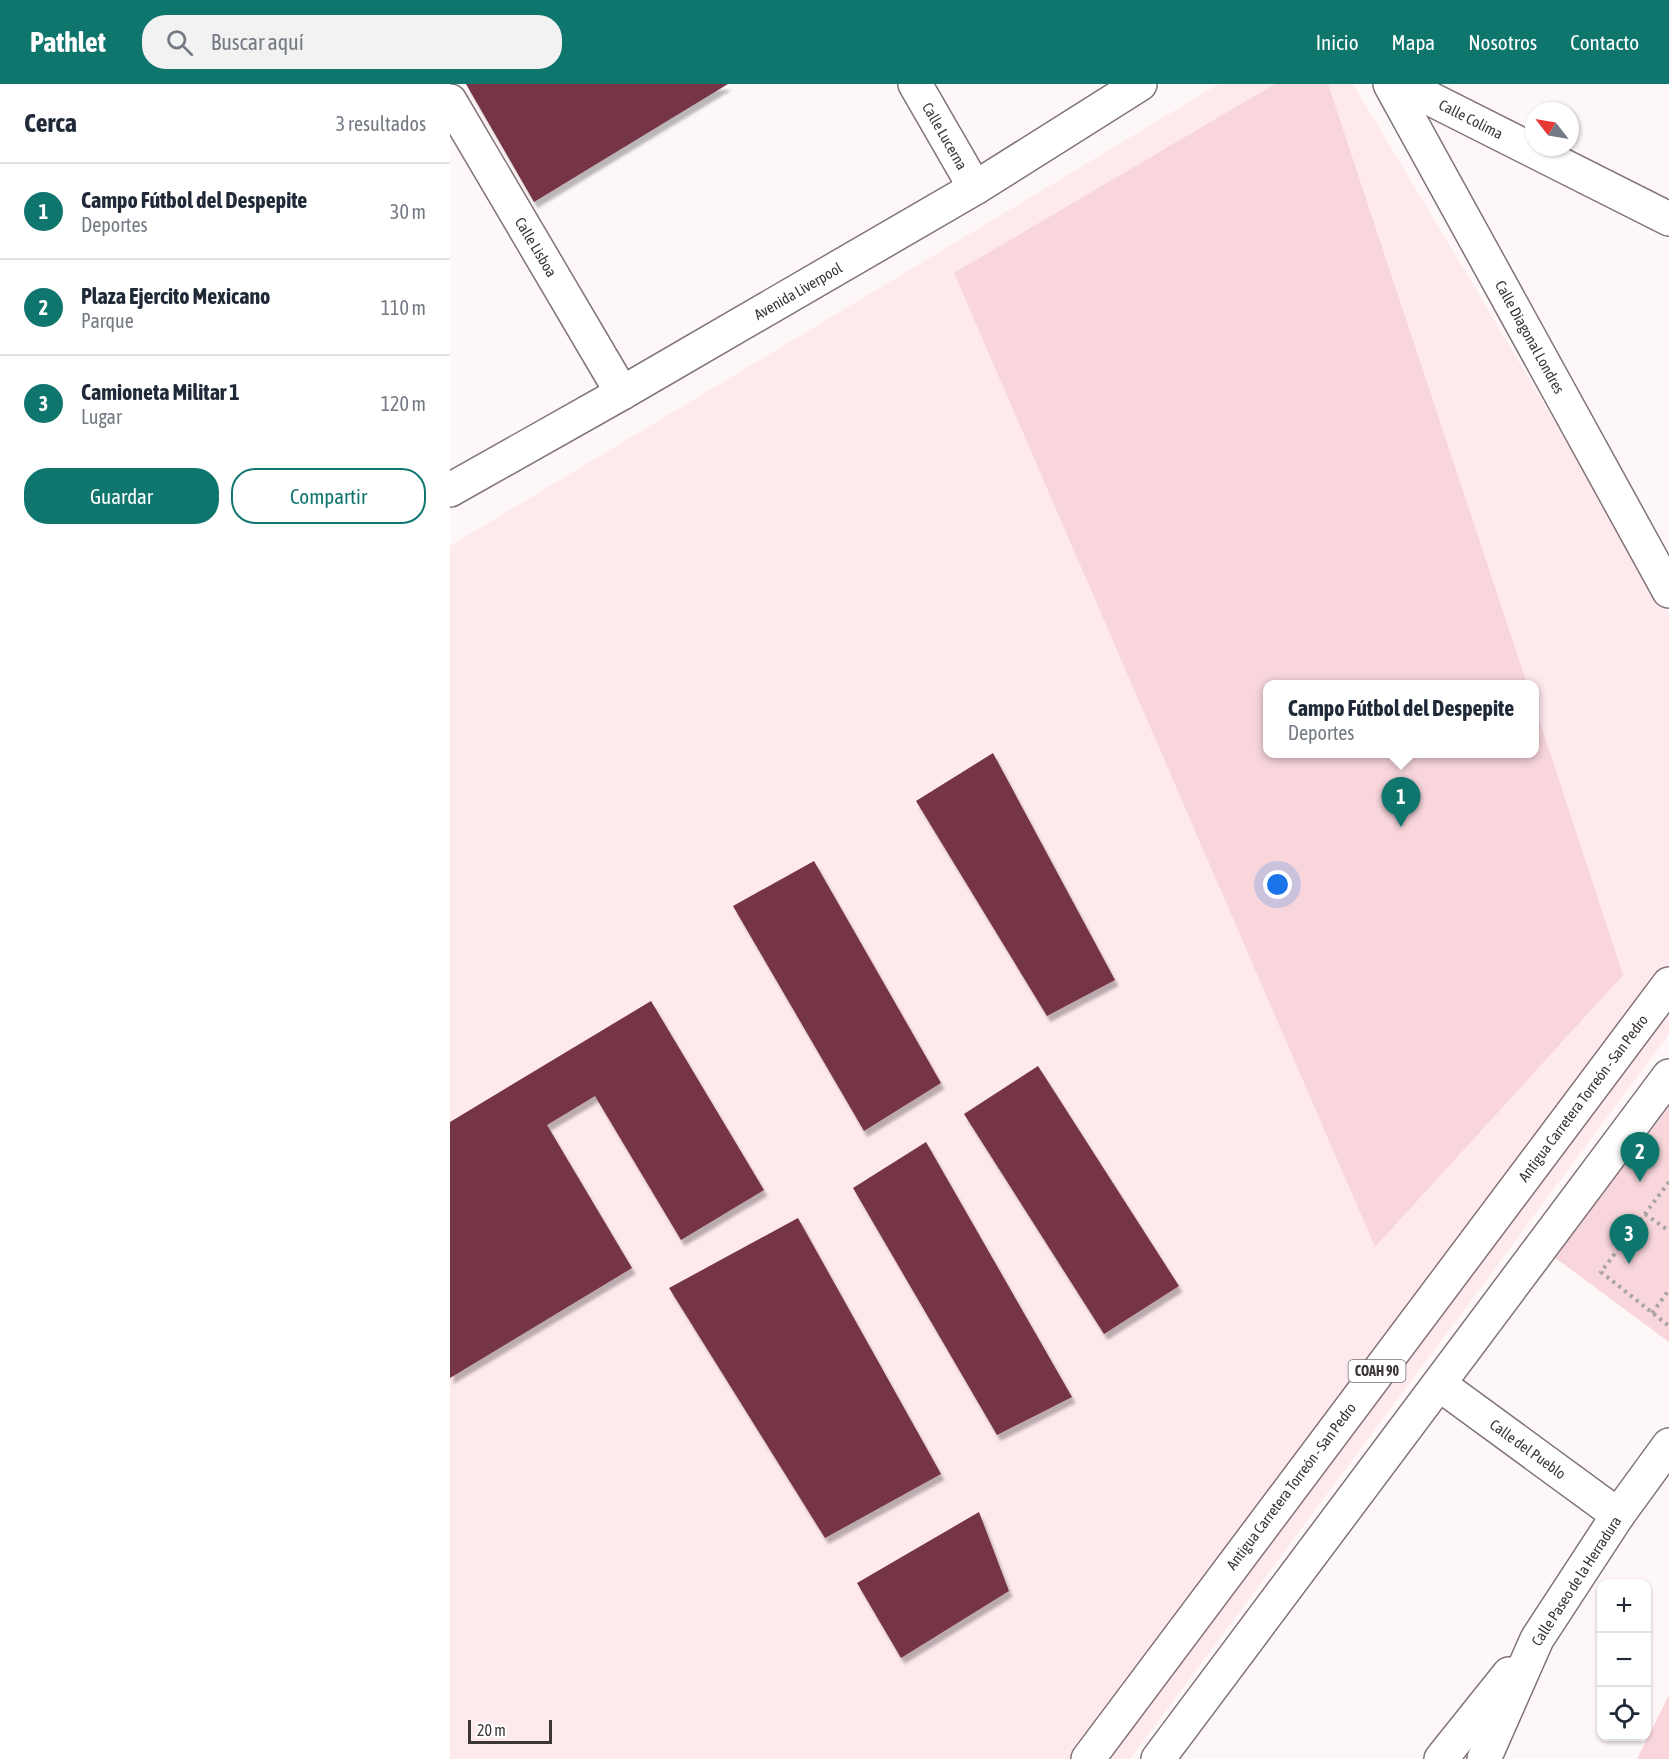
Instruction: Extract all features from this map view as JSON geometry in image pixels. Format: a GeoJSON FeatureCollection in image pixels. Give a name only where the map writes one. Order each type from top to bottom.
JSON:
{"type":"FeatureCollection","features":[{"type":"Feature","properties":{"kind":"street","name":"Calle Lucerna"},"geometry":{"type":"LineString","coordinates":[[915,84],[975,188]]}},
{"type":"Feature","properties":{"kind":"street","name":"Avenida Liverpool"},"geometry":{"type":"LineString","coordinates":[[450,490],[975,188],[1140,84]]}},
{"type":"Feature","properties":{"kind":"street","name":"Calle Diagonal Londres"},"geometry":{"type":"LineString","coordinates":[[1390,84],[1669,591]]}},
{"type":"Feature","properties":{"kind":"street","name":"Calle Colima"},"geometry":{"type":"LineString","coordinates":[[1401,84],[1669,219]]}},
{"type":"Feature","properties":{"kind":"street","name":"Calle Lisboa"},"geometry":{"type":"LineString","coordinates":[[450,101],[622,393]]}},
{"type":"Feature","properties":{"kind":"street","name":"Antigua Carretera Torreón - San Pedro"},"geometry":{"type":"LineString","coordinates":[[1088,1759],[1669,984]]}},
{"type":"Feature","properties":{"kind":"street"},"geometry":{"type":"LineString","coordinates":[[1158,1759],[1669,1076]]}},
{"type":"Feature","properties":{"kind":"street","name":"Calle del Pueblo"},"geometry":{"type":"LineString","coordinates":[[1439,1384],[1618,1515]]}},
{"type":"Feature","properties":{"kind":"street","name":"Calle Paseo de la Herradura"},"geometry":{"type":"LineString","coordinates":[[1484,1759],[1537,1639],[1618,1515],[1669,1445]]}},
{"type":"Feature","properties":{"kind":"street"},"geometry":{"type":"LineString","coordinates":[[1441,1759],[1537,1639]]}},
{"type":"Feature","properties":{"kind":"path"},"geometry":{"type":"LineString","coordinates":[[1669,1182],[1601,1272],[1669,1326]]}},
{"type":"Feature","properties":{"kind":"path"},"geometry":{"type":"LineString","coordinates":[[1645,1214],[1669,1231]]}},
{"type":"Feature","properties":{"kind":"path"},"geometry":{"type":"LineString","coordinates":[[1652,1313],[1669,1290]]}},
{"type":"Feature","properties":{"kind":"shaded area"},"geometry":{"type":"Polygon","coordinates":[[[1219,84],[1353,84],[1669,613],[1669,1034],[1130,1759],[450,1759],[450,546],[1219,84]]]}},
{"type":"Feature","properties":{"kind":"shaded area"},"geometry":{"type":"Polygon","coordinates":[[[1275,84],[1328,84],[1526,680],[1263,680],[1263,758],[1539,758],[1539,719],[1623,975],[1375,1247],[954,273],[1275,84]]]}},
{"type":"Feature","properties":{"kind":"shaded area"},"geometry":{"type":"Polygon","coordinates":[[[1669,1107],[1669,1342],[1554,1257],[1669,1107]]]}},
{"type":"Feature","properties":{"kind":"shaded area"},"geometry":{"type":"Polygon","coordinates":[[[1669,1695],[1669,1759],[1637,1759],[1646,1741],[1651,1741],[1651,1731],[1669,1695]]]}},
{"type":"Feature","properties":{"kind":"building"},"geometry":{"type":"Polygon","coordinates":[[[466,84],[728,84],[534,202],[466,84]]]}},
{"type":"Feature","properties":{"kind":"building"},"geometry":{"type":"Polygon","coordinates":[[[993,753],[1115,980],[1047,1016],[916,801],[993,753]]]}},
{"type":"Feature","properties":{"kind":"building"},"geometry":{"type":"Polygon","coordinates":[[[814,861],[941,1083],[864,1131],[733,906],[814,861]]]}},
{"type":"Feature","properties":{"kind":"building"},"geometry":{"type":"Polygon","coordinates":[[[651,1001],[764,1190],[681,1240],[595,1096],[547,1125],[632,1268],[450,1378],[450,1122],[651,1001]]]}},
{"type":"Feature","properties":{"kind":"building"},"geometry":{"type":"Polygon","coordinates":[[[1038,1066],[1179,1286],[1104,1334],[964,1114],[1038,1066]]]}},
{"type":"Feature","properties":{"kind":"building"},"geometry":{"type":"Polygon","coordinates":[[[926,1142],[1072,1397],[997,1435],[853,1188],[926,1142]]]}},
{"type":"Feature","properties":{"kind":"building"},"geometry":{"type":"Polygon","coordinates":[[[798,1218],[941,1474],[825,1538],[669,1288],[798,1218]]]}},
{"type":"Feature","properties":{"kind":"building"},"geometry":{"type":"Polygon","coordinates":[[[979,1512],[1009,1591],[901,1658],[857,1583],[979,1512]]]}},
{"type":"Feature","properties":{"kind":"place","name":"Campo Fútbol del Despepite"},"geometry":{"type":"Point","coordinates":[1401,827]}},
{"type":"Feature","properties":{"kind":"place","name":"Plaza Ejercito Mexicano"},"geometry":{"type":"Point","coordinates":[1640,1182]}},
{"type":"Feature","properties":{"kind":"place","name":"Camioneta Militar 1"},"geometry":{"type":"Point","coordinates":[1629,1264]}}]}
